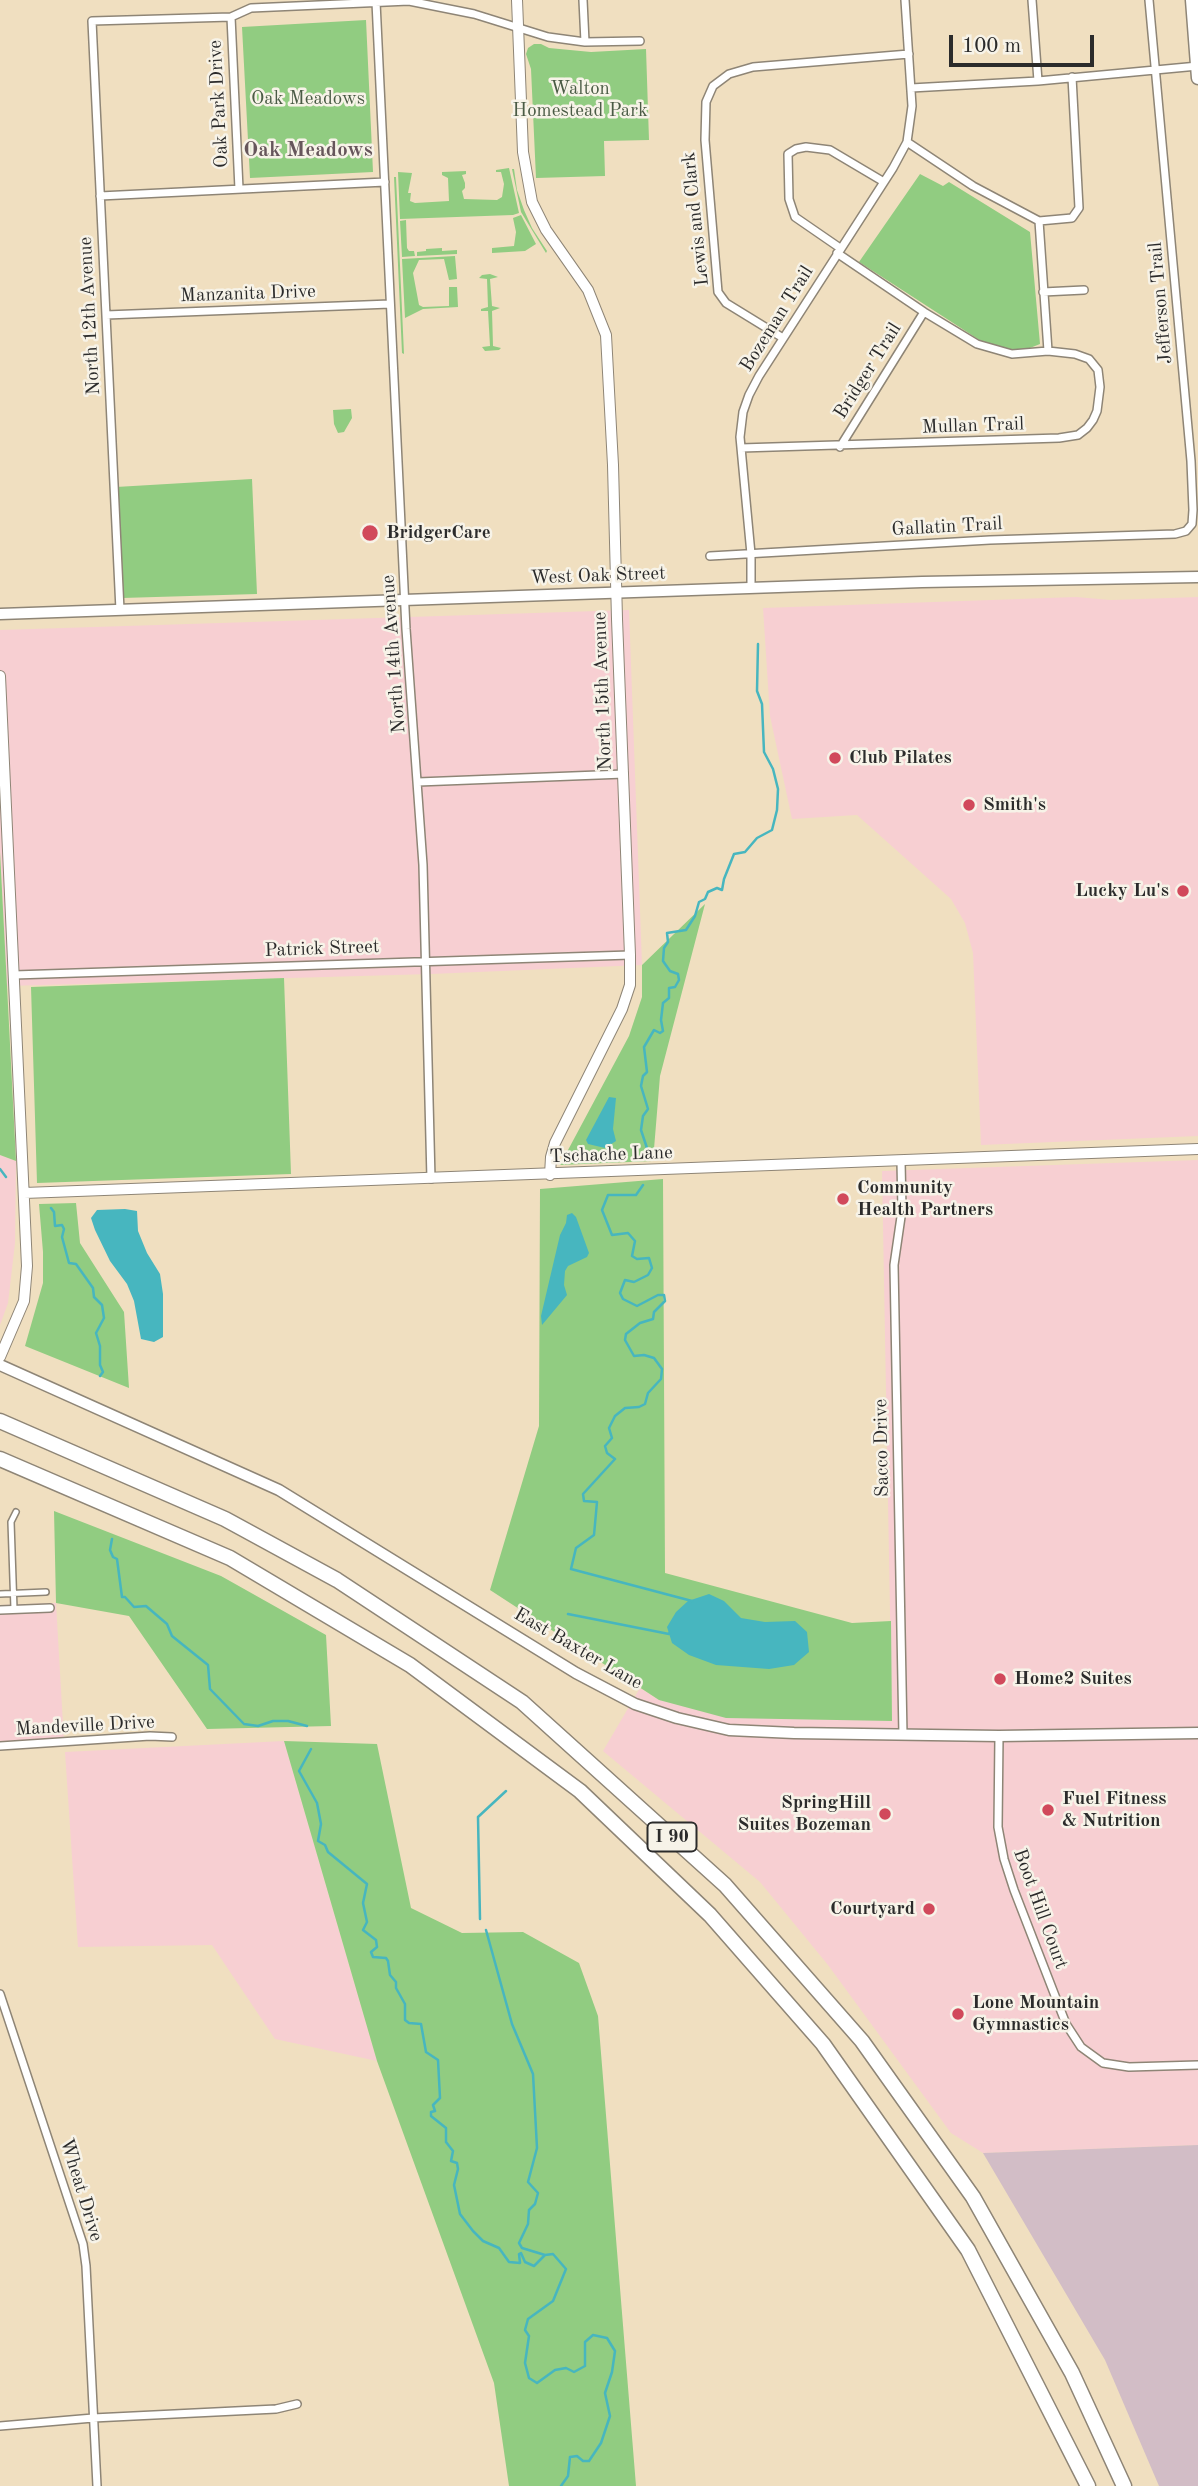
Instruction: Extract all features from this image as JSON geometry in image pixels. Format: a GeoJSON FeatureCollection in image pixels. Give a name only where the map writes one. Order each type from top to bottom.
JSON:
{"type":"FeatureCollection","features":[{"type":"Feature","properties":{"kind":"highway","name":"I 90"},"geometry":{"type":"LineString","coordinates":[[2,1421],[225,1520],[337,1580],[522,1702],[725,1885],[863,2041],[973,2197],[1072,2373],[1124,2486]]}},
{"type":"Feature","properties":{"kind":"highway","name":"I 90"},"geometry":{"type":"LineString","coordinates":[[0,1459],[230,1558],[410,1665],[580,1791],[710,1915],[822,2044],[968,2250],[1088,2486]]}},
{"type":"Feature","properties":{"kind":"highway"},"geometry":{"type":"LineString","coordinates":[[0,1465],[50,1481]]}},
{"type":"Feature","properties":{"kind":"main road"},"geometry":{"type":"LineString","coordinates":[[1192,0],[1198,70]]}},
{"type":"Feature","properties":{"kind":"main road","name":"West Oak Street"},"geometry":{"type":"LineString","coordinates":[[0,614],[751,587],[1198,577]]}},
{"type":"Feature","properties":{"kind":"main road","name":"East Baxter Lane"},"geometry":{"type":"LineString","coordinates":[[0,1365],[279,1490],[576,1673],[635,1704],[677,1718],[729,1730],[999,1736],[1198,1733]]}},
{"type":"Feature","properties":{"kind":"street","name":"North 15th Avenue"},"geometry":{"type":"LineString","coordinates":[[517,0],[523,152],[532,202],[546,230],[588,290],[606,335],[630,955],[630,985],[622,1009],[555,1143],[550,1175]]}},
{"type":"Feature","properties":{"kind":"street"},"geometry":{"type":"LineString","coordinates":[[583,0],[585,42]]}},
{"type":"Feature","properties":{"kind":"street","name":"Bozeman Trail"},"geometry":{"type":"LineString","coordinates":[[751,587],[751,554],[740,425],[749,395],[782,338],[884,182],[907,142],[912,106],[905,0]]}},
{"type":"Feature","properties":{"kind":"street"},"geometry":{"type":"LineString","coordinates":[[1032,0],[1038,80]]}},
{"type":"Feature","properties":{"kind":"street","name":"Jefferson Trail"},"geometry":{"type":"LineString","coordinates":[[1149,0],[1191,461],[1193,510],[1192,524],[1186,531]]}},
{"type":"Feature","properties":{"kind":"street"},"geometry":{"type":"LineString","coordinates":[[230,17],[251,8],[409,1],[474,14],[548,37],[585,42],[640,41]]}},
{"type":"Feature","properties":{"kind":"street","name":"North 14th Avenue"},"geometry":{"type":"LineString","coordinates":[[376,2],[405,600],[418,782],[432,1179]]}},
{"type":"Feature","properties":{"kind":"street","name":"North 12th Avenue"},"geometry":{"type":"LineString","coordinates":[[120,610],[92,21],[230,17]]}},
{"type":"Feature","properties":{"kind":"street","name":"Oak Park Drive"},"geometry":{"type":"LineString","coordinates":[[230,17],[239,189]]}},
{"type":"Feature","properties":{"kind":"street","name":"Lewis and Clark"},"geometry":{"type":"LineString","coordinates":[[782,338],[726,303],[718,292],[705,140],[705,106],[713,86],[729,74],[753,66],[909,54]]}},
{"type":"Feature","properties":{"kind":"street"},"geometry":{"type":"LineString","coordinates":[[911,88],[1155,70],[1198,70]]}},
{"type":"Feature","properties":{"kind":"street"},"geometry":{"type":"LineString","coordinates":[[907,142],[973,186],[1039,220],[1072,218],[1079,208],[1072,77]]}},
{"type":"Feature","properties":{"kind":"street","name":"Mullan Trail"},"geometry":{"type":"LineString","coordinates":[[741,448],[1040,440],[1078,435],[1087,428],[1097,411],[1100,387],[1098,370],[1089,359],[1075,354],[1048,351],[1012,354],[977,344],[924,312],[800,222],[791,210],[788,154],[806,147],[830,150],[884,182]]}},
{"type":"Feature","properties":{"kind":"street"},"geometry":{"type":"LineString","coordinates":[[100,196],[385,182]]}},
{"type":"Feature","properties":{"kind":"street"},"geometry":{"type":"LineString","coordinates":[[1039,220],[1048,351]]}},
{"type":"Feature","properties":{"kind":"street"},"geometry":{"type":"LineString","coordinates":[[1042,292],[1084,290]]}},
{"type":"Feature","properties":{"kind":"street","name":"Manzanita Drive"},"geometry":{"type":"LineString","coordinates":[[106,315],[390,304]]}},
{"type":"Feature","properties":{"kind":"street","name":"Bridger Trail"},"geometry":{"type":"LineString","coordinates":[[840,447],[924,312]]}},
{"type":"Feature","properties":{"kind":"street","name":"Gallatin Trail"},"geometry":{"type":"LineString","coordinates":[[710,556],[990,540],[1175,534],[1186,531]]}},
{"type":"Feature","properties":{"kind":"street"},"geometry":{"type":"LineString","coordinates":[[0,676],[27,1266],[24,1301],[19,1319],[0,1357]]}},
{"type":"Feature","properties":{"kind":"street"},"geometry":{"type":"LineString","coordinates":[[418,782],[624,775]]}},
{"type":"Feature","properties":{"kind":"street","name":"Patrick Street"},"geometry":{"type":"LineString","coordinates":[[14,975],[630,955]]}},
{"type":"Feature","properties":{"kind":"street","name":"Tschache Lane"},"geometry":{"type":"LineString","coordinates":[[24,1193],[1198,1149]]}},
{"type":"Feature","properties":{"kind":"street","name":"Sacco Drive"},"geometry":{"type":"LineString","coordinates":[[901,1161],[902,1210],[894,1265],[904,1735]]}},
{"type":"Feature","properties":{"kind":"street"},"geometry":{"type":"LineString","coordinates":[[14,1609],[11,1522],[16,1512]]}},
{"type":"Feature","properties":{"kind":"street"},"geometry":{"type":"LineString","coordinates":[[0,1594],[47,1592]]}},
{"type":"Feature","properties":{"kind":"street"},"geometry":{"type":"LineString","coordinates":[[0,1610],[50,1608]]}},
{"type":"Feature","properties":{"kind":"street","name":"Mandeville Drive"},"geometry":{"type":"LineString","coordinates":[[0,1746],[150,1736],[172,1737]]}},
{"type":"Feature","properties":{"kind":"street","name":"Boot Hill Court"},"geometry":{"type":"LineString","coordinates":[[999,1736],[998,1828],[1004,1859],[1013,1890],[1066,2024],[1081,2047],[1103,2063],[1129,2067],[1198,2065]]}},
{"type":"Feature","properties":{"kind":"street","name":"Wheat Drive"},"geometry":{"type":"LineString","coordinates":[[0,1994],[83,2244],[97,2486]]}},
{"type":"Feature","properties":{"kind":"street"},"geometry":{"type":"LineString","coordinates":[[0,2426],[93,2418],[276,2409],[297,2404]]}},
{"type":"Feature","properties":{"kind":"shaded area"},"geometry":{"type":"Polygon","coordinates":[[[1076,597],[1111,600],[1198,597],[1198,1136],[981,1145],[973,953],[965,923],[951,899],[857,815],[792,819],[770,716],[763,608],[1076,597]]]}},
{"type":"Feature","properties":{"kind":"shaded area"},"geometry":{"type":"Polygon","coordinates":[[[629,610],[642,965],[7,986],[0,852],[0,630],[629,610]]]}},
{"type":"Feature","properties":{"kind":"shaded area"},"geometry":{"type":"Polygon","coordinates":[[[0,1155],[16,1161],[15,1243],[8,1303],[0,1325],[0,1155]]]}},
{"type":"Feature","properties":{"kind":"shaded area"},"geometry":{"type":"Polygon","coordinates":[[[1198,1160],[1198,2145],[983,2153],[951,2133],[828,1965],[760,1882],[603,1751],[640,1688],[659,1700],[892,1721],[882,1171],[1198,1160]]]}},
{"type":"Feature","properties":{"kind":"shaded area"},"geometry":{"type":"Polygon","coordinates":[[[56,1603],[64,1742],[0,1746],[0,1605],[56,1603]]]}},
{"type":"Feature","properties":{"kind":"shaded area"},"geometry":{"type":"Polygon","coordinates":[[[284,1741],[377,2061],[275,2039],[212,1945],[78,1947],[65,1752],[284,1741]]]}},
{"type":"Feature","properties":{"kind":"shaded area"},"geometry":{"type":"Polygon","coordinates":[[[1198,2145],[1198,2486],[1159,2486],[1105,2360],[983,2153],[1198,2145]]]}},
{"type":"Feature","properties":{"kind":"green space","name":"Oak Meadows"},"geometry":{"type":"Polygon","coordinates":[[[366,20],[373,172],[250,178],[242,27],[366,20]]]}},
{"type":"Feature","properties":{"kind":"green space","name":"Walton Homestead Park"},"geometry":{"type":"Polygon","coordinates":[[[534,44],[591,52],[646,49],[649,140],[604,141],[605,176],[536,178],[531,69],[526,54],[528,48],[534,44]]]}},
{"type":"Feature","properties":{"kind":"green space"},"geometry":{"type":"Polygon","coordinates":[[[509,168],[519,213],[400,219],[398,172],[412,173],[408,193],[411,193],[410,201],[415,203],[449,201],[448,178],[442,175],[442,172],[466,171],[466,174],[462,175],[465,183],[462,191],[464,199],[497,200],[502,197],[504,184],[501,172],[496,170],[509,168]]]}},
{"type":"Feature","properties":{"kind":"green space"},"geometry":{"type":"Polygon","coordinates":[[[512,169],[524,210],[546,253],[521,212],[512,169]]]}},
{"type":"Feature","properties":{"kind":"green space"},"geometry":{"type":"Polygon","coordinates":[[[920,174],[943,186],[949,182],[1030,232],[1040,344],[1025,350],[1002,350],[984,343],[859,262],[920,174]]]}},
{"type":"Feature","properties":{"kind":"green space"},"geometry":{"type":"Polygon","coordinates":[[[396,177],[404,354],[402,353],[396,177]]]}},
{"type":"Feature","properties":{"kind":"green space"},"geometry":{"type":"Polygon","coordinates":[[[521,215],[536,244],[525,251],[492,253],[492,248],[514,246],[516,232],[513,218],[521,215]]]}},
{"type":"Feature","properties":{"kind":"green space"},"geometry":{"type":"Polygon","coordinates":[[[406,220],[407,248],[414,251],[415,256],[402,257],[400,221],[406,220]]]}},
{"type":"Feature","properties":{"kind":"green space"},"geometry":{"type":"Polygon","coordinates":[[[442,248],[442,251],[457,250],[457,254],[417,256],[417,252],[426,249],[442,248]]]}},
{"type":"Feature","properties":{"kind":"green space"},"geometry":{"type":"Polygon","coordinates":[[[455,256],[457,279],[449,280],[444,259],[419,260],[413,273],[419,305],[449,306],[449,287],[457,287],[458,307],[423,309],[405,318],[402,259],[455,256]]]}},
{"type":"Feature","properties":{"kind":"green space"},"geometry":{"type":"Polygon","coordinates":[[[490,274],[498,277],[490,279],[492,306],[500,308],[492,311],[493,346],[501,348],[485,351],[482,347],[490,346],[488,311],[481,309],[488,307],[487,279],[479,278],[490,274]]]}},
{"type":"Feature","properties":{"kind":"green space"},"geometry":{"type":"Polygon","coordinates":[[[351,409],[352,418],[344,432],[338,433],[333,410],[351,409]]]}},
{"type":"Feature","properties":{"kind":"green space"},"geometry":{"type":"Polygon","coordinates":[[[252,479],[257,594],[122,598],[116,487],[252,479]]]}},
{"type":"Feature","properties":{"kind":"green space"},"geometry":{"type":"Polygon","coordinates":[[[0,852],[7,986],[16,1161],[0,1155],[0,852]]]}},
{"type":"Feature","properties":{"kind":"green space"},"geometry":{"type":"Polygon","coordinates":[[[705,904],[660,1076],[653,1161],[560,1165],[629,1036],[642,997],[642,965],[705,904]]]}},
{"type":"Feature","properties":{"kind":"green space"},"geometry":{"type":"Polygon","coordinates":[[[284,978],[291,1174],[37,1183],[31,987],[284,978]]]}},
{"type":"Feature","properties":{"kind":"green space"},"geometry":{"type":"Polygon","coordinates":[[[663,1179],[665,1573],[852,1623],[891,1621],[892,1721],[726,1718],[659,1700],[490,1590],[539,1426],[540,1189],[663,1179]]]}},
{"type":"Feature","properties":{"kind":"green space"},"geometry":{"type":"Polygon","coordinates":[[[76,1203],[80,1243],[124,1312],[129,1388],[25,1346],[43,1283],[39,1204],[76,1203]]]}},
{"type":"Feature","properties":{"kind":"green space"},"geometry":{"type":"Polygon","coordinates":[[[54,1511],[221,1576],[326,1635],[331,1726],[207,1729],[129,1616],[56,1603],[54,1511]]]}},
{"type":"Feature","properties":{"kind":"green space"},"geometry":{"type":"Polygon","coordinates":[[[284,1741],[377,1744],[411,1908],[462,1933],[523,1932],[579,1963],[598,2016],[636,2486],[509,2486],[494,2383],[377,2061],[284,1741]]]}},
{"type":"Feature","properties":{"kind":"water"},"geometry":{"type":"Polygon","coordinates":[[[609,1097],[616,1098],[613,1129],[616,1141],[605,1148],[588,1144],[586,1140],[609,1097]]]}},
{"type":"Feature","properties":{"kind":"water"},"geometry":{"type":"Polygon","coordinates":[[[97,1210],[137,1211],[138,1231],[160,1274],[163,1337],[154,1342],[141,1339],[134,1301],[127,1284],[110,1261],[91,1218],[97,1210]]]}},
{"type":"Feature","properties":{"kind":"water"},"geometry":{"type":"Polygon","coordinates":[[[572,1213],[576,1217],[589,1253],[587,1257],[568,1266],[564,1285],[567,1295],[542,1325],[541,1316],[560,1235],[567,1215],[572,1213]]]}},
{"type":"Feature","properties":{"kind":"water"},"geometry":{"type":"Polygon","coordinates":[[[709,1594],[724,1601],[741,1618],[765,1622],[795,1621],[807,1632],[809,1652],[794,1665],[769,1669],[716,1665],[689,1655],[672,1643],[667,1627],[676,1612],[688,1601],[709,1594]]]}},
{"type":"Feature","properties":{"kind":"waterway"},"geometry":{"type":"LineString","coordinates":[[641,1157],[648,1151],[641,1130],[643,1116],[648,1109],[641,1086],[643,1076],[647,1072],[644,1047],[654,1030],[660,1033],[663,1031],[663,1003],[669,998],[669,988],[675,987],[679,980],[678,974],[670,971],[663,961],[664,948],[668,942],[667,933],[686,930],[695,916],[699,902],[705,899],[708,892],[717,888],[722,890],[734,854],[745,852],[757,838],[772,830],[777,810],[778,789],[773,769],[764,752],[762,704],[757,691],[758,644]]}},
{"type":"Feature","properties":{"kind":"waterway"},"geometry":{"type":"LineString","coordinates":[[0,1169],[6,1177]]}},
{"type":"Feature","properties":{"kind":"waterway"},"geometry":{"type":"LineString","coordinates":[[643,1185],[636,1195],[608,1195],[602,1210],[612,1235],[628,1233],[635,1241],[632,1256],[637,1259],[649,1258],[652,1268],[648,1275],[634,1282],[625,1280],[620,1293],[623,1299],[637,1306],[658,1295],[664,1295],[665,1301],[654,1312],[653,1319],[640,1323],[626,1334],[625,1340],[634,1356],[654,1358],[662,1369],[661,1379],[648,1393],[645,1404],[625,1408],[615,1416],[609,1428],[612,1438],[605,1446],[607,1453],[615,1459],[583,1494],[584,1501],[597,1502],[594,1535],[576,1548],[571,1569],[692,1601]]}},
{"type":"Feature","properties":{"kind":"waterway"},"geometry":{"type":"LineString","coordinates":[[51,1208],[55,1226],[62,1225],[64,1229],[62,1237],[69,1263],[76,1264],[93,1288],[94,1297],[102,1305],[104,1318],[96,1333],[103,1372],[100,1376]]}},
{"type":"Feature","properties":{"kind":"waterway"},"geometry":{"type":"LineString","coordinates":[[112,1539],[110,1550],[117,1559],[122,1597],[134,1607],[146,1606],[167,1624],[172,1636],[208,1665],[210,1689],[244,1724],[258,1726],[273,1721],[288,1721],[307,1726]]}},
{"type":"Feature","properties":{"kind":"waterway"},"geometry":{"type":"LineString","coordinates":[[568,1614],[669,1634],[670,1632]]}},
{"type":"Feature","properties":{"kind":"waterway"},"geometry":{"type":"LineString","coordinates":[[311,1749],[299,1771],[317,1803],[321,1824],[318,1841],[367,1884],[363,1903],[367,1922],[363,1930],[376,1940],[377,1947],[371,1952],[373,1957],[386,1958],[388,1961],[390,1975],[396,1982],[396,1988],[405,2004],[405,2020],[421,2024],[426,2052],[438,2060],[440,2098],[433,2105],[435,2111],[431,2112],[431,2116],[446,2128],[446,2142],[453,2151],[451,2161],[457,2163],[454,2185],[460,2214],[483,2241],[499,2248],[509,2262],[520,2263],[521,2253],[525,2262],[534,2266],[545,2255]]}},
{"type":"Feature","properties":{"kind":"waterway"},"geometry":{"type":"LineString","coordinates":[[480,1919],[478,1817],[506,1791]]}},
{"type":"Feature","properties":{"kind":"waterway"},"geometry":{"type":"LineString","coordinates":[[486,1930],[512,2024],[533,2074],[537,2148],[528,2182],[538,2193],[535,2204],[529,2210],[528,2224],[519,2243],[522,2248],[545,2255],[553,2254],[566,2269],[553,2301],[528,2319],[525,2330],[529,2336],[525,2363],[529,2378],[537,2383],[555,2370],[566,2368],[574,2372],[585,2366],[585,2342],[593,2335],[607,2338],[615,2351],[605,2393],[610,2416],[601,2443],[589,2461],[583,2461],[577,2456],[570,2457],[568,2476],[561,2486]]}},
{"type":"Feature","properties":{"kind":"place","name":"BridgerCare"},"geometry":{"type":"Point","coordinates":[370,533]}},
{"type":"Feature","properties":{"kind":"place","name":"Club Pilates"},"geometry":{"type":"Point","coordinates":[835,758]}},
{"type":"Feature","properties":{"kind":"place","name":"Smith's"},"geometry":{"type":"Point","coordinates":[969,805]}},
{"type":"Feature","properties":{"kind":"place","name":"Lucky Lu's"},"geometry":{"type":"Point","coordinates":[1183,891]}},
{"type":"Feature","properties":{"kind":"place","name":"Community Health Partners"},"geometry":{"type":"Point","coordinates":[843,1199]}},
{"type":"Feature","properties":{"kind":"place","name":"Home2 Suites"},"geometry":{"type":"Point","coordinates":[1000,1679]}},
{"type":"Feature","properties":{"kind":"place","name":"Fuel Fitness & Nutrition"},"geometry":{"type":"Point","coordinates":[1048,1810]}},
{"type":"Feature","properties":{"kind":"place","name":"SpringHill Suites Bozeman"},"geometry":{"type":"Point","coordinates":[885,1814]}},
{"type":"Feature","properties":{"kind":"place","name":"Courtyard"},"geometry":{"type":"Point","coordinates":[929,1909]}},
{"type":"Feature","properties":{"kind":"place","name":"Lone Mountain Gymnastics"},"geometry":{"type":"Point","coordinates":[958,2014]}},
{"type":"Feature","properties":{"kind":"district","name":"Oak Meadows"},"geometry":{"type":"Point","coordinates":[308,150]}}]}
